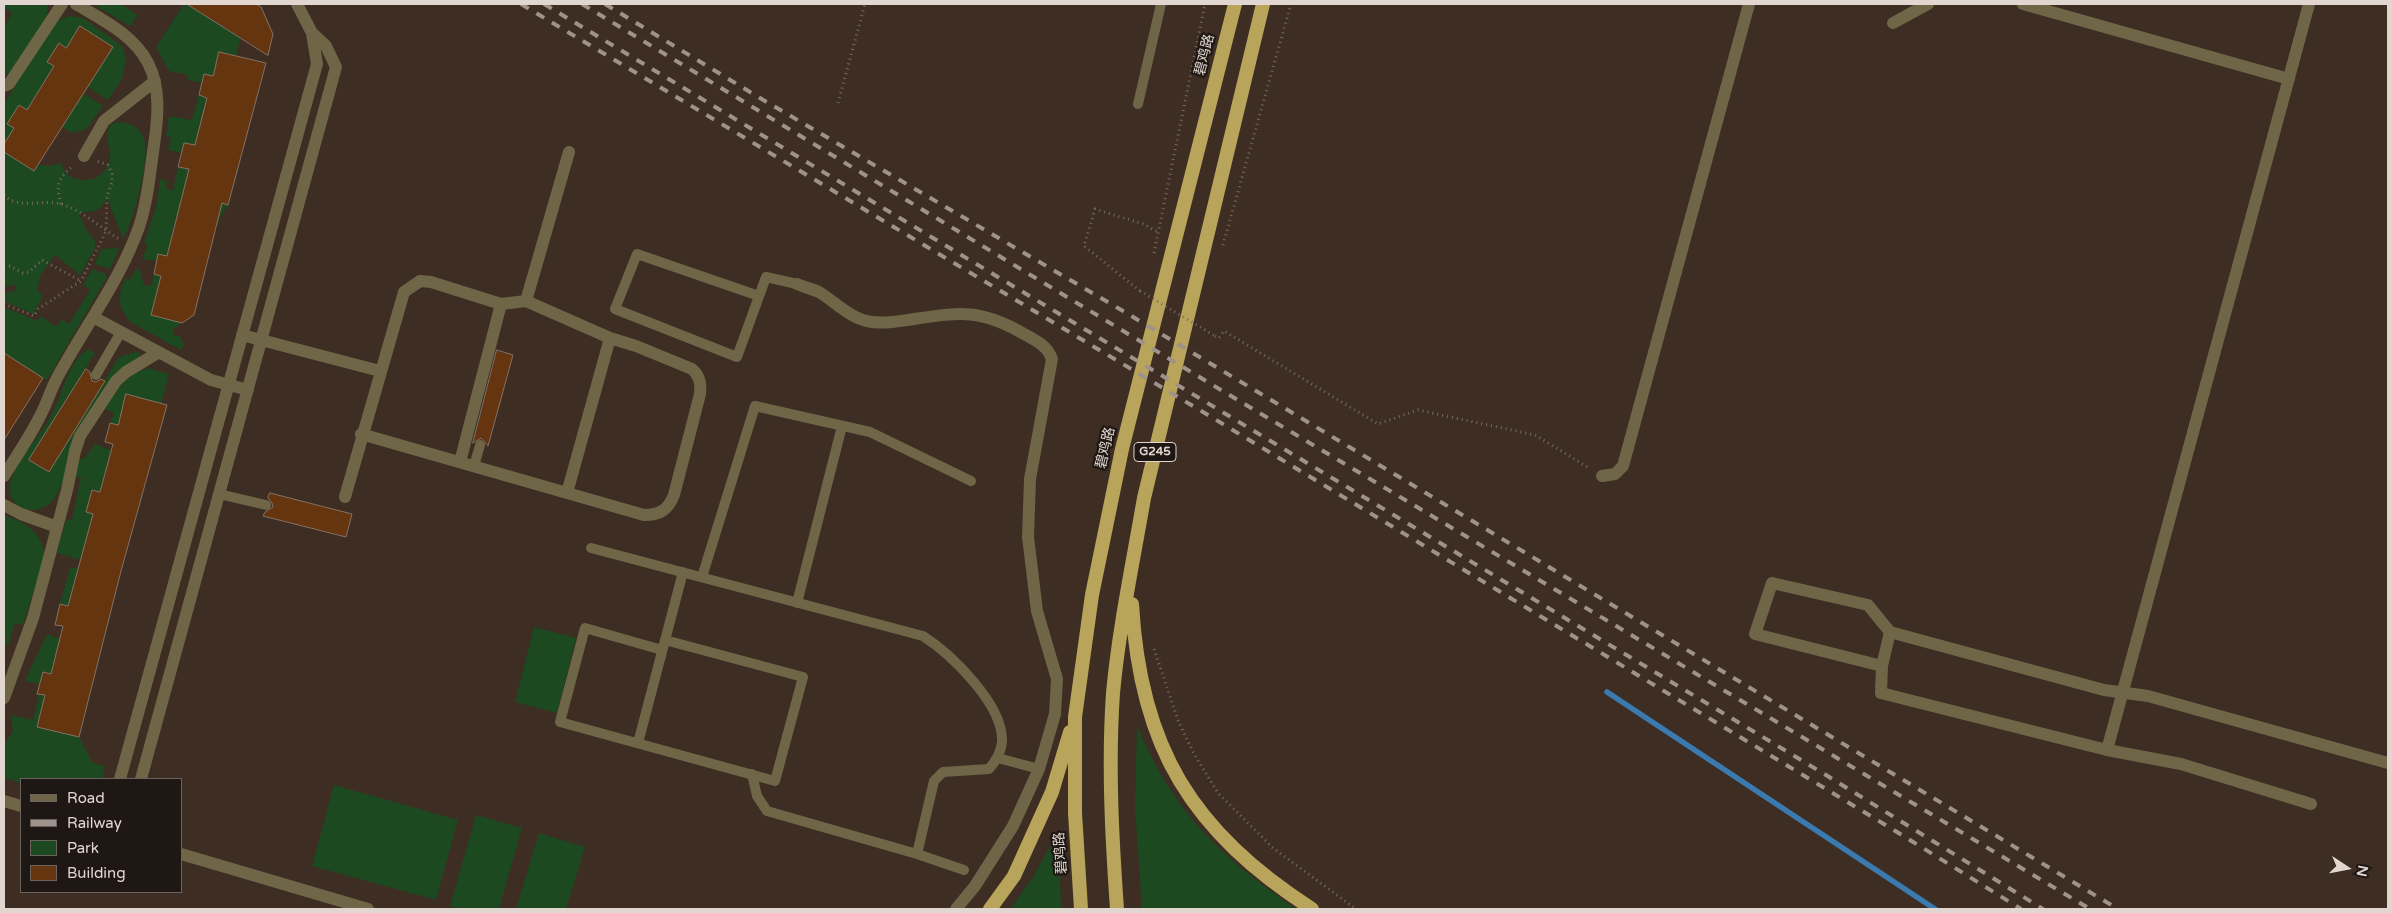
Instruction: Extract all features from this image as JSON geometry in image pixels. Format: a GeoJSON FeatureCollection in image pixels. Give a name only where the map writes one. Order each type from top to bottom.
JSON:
{"type":"FeatureCollection","features":[{"type":"Feature","properties":{"kind":"highway","name":"碧鸡路"},"geometry":{"type":"LineString","coordinates":[[1081,909],[1075,813],[1075,717],[1092,595],[1122,449],[1235,4]]}},
{"type":"Feature","properties":{"kind":"highway","name":"G245"},"geometry":{"type":"LineString","coordinates":[[1117,909],[1111,829],[1114,693],[1130,577],[1144,498],[1264,4]]}},
{"type":"Feature","properties":{"kind":"highway"},"geometry":{"type":"LineString","coordinates":[[1130,577],[1138,667],[1144,698],[1166,759],[1179,782],[1223,837],[1254,868],[1312,909]]}},
{"type":"Feature","properties":{"kind":"highway"},"geometry":{"type":"LineString","coordinates":[[990,909],[1014,876],[1052,792],[1075,717]]}},
{"type":"Feature","properties":{"kind":"street"},"geometry":{"type":"LineString","coordinates":[[4,86],[9,84],[62,4]]}},
{"type":"Feature","properties":{"kind":"street"},"geometry":{"type":"LineString","coordinates":[[4,476],[40,418],[56,381],[130,247],[145,208],[157,129],[158,103],[155,81],[148,62],[136,46],[108,24],[76,4]]}},
{"type":"Feature","properties":{"kind":"street"},"geometry":{"type":"LineString","coordinates":[[120,778],[317,64],[312,33],[297,4]]}},
{"type":"Feature","properties":{"kind":"street"},"geometry":{"type":"LineString","coordinates":[[1602,476],[1614,474],[1623,466],[1749,4]]}},
{"type":"Feature","properties":{"kind":"street"},"geometry":{"type":"LineString","coordinates":[[1893,23],[1928,4]]}},
{"type":"Feature","properties":{"kind":"street"},"geometry":{"type":"LineString","coordinates":[[2022,4],[2289,79]]}},
{"type":"Feature","properties":{"kind":"street"},"geometry":{"type":"LineString","coordinates":[[2107,750],[2309,4]]}},
{"type":"Feature","properties":{"kind":"street"},"geometry":{"type":"LineString","coordinates":[[141,778],[336,67],[326,46],[312,33]]}},
{"type":"Feature","properties":{"kind":"street"},"geometry":{"type":"LineString","coordinates":[[84,156],[104,121],[155,81]]}},
{"type":"Feature","properties":{"kind":"street"},"geometry":{"type":"LineString","coordinates":[[526,301],[569,152]]}},
{"type":"Feature","properties":{"kind":"street"},"geometry":{"type":"LineString","coordinates":[[345,497],[361,434],[400,301],[411,285],[420,281],[431,282],[501,304],[526,301],[610,338],[636,346],[692,369],[700,380],[700,394],[674,495],[670,505],[663,512],[654,515],[644,515],[361,434]]}},
{"type":"Feature","properties":{"kind":"street"},"geometry":{"type":"LineString","coordinates":[[797,284],[818,292],[856,318],[873,322],[891,322],[969,313],[1004,323],[1049,350],[1052,358],[1030,479],[1028,537],[1037,611],[1057,679],[1055,714],[1039,769],[1013,826],[975,886],[956,909]]}},
{"type":"Feature","properties":{"kind":"street"},"geometry":{"type":"LineString","coordinates":[[460,462],[501,304]]}},
{"type":"Feature","properties":{"kind":"street"},"geometry":{"type":"LineString","coordinates":[[93,317],[211,380],[248,390]]}},
{"type":"Feature","properties":{"kind":"street"},"geometry":{"type":"LineString","coordinates":[[242,335],[380,371]]}},
{"type":"Feature","properties":{"kind":"street"},"geometry":{"type":"LineString","coordinates":[[567,493],[610,338]]}},
{"type":"Feature","properties":{"kind":"street"},"geometry":{"type":"LineString","coordinates":[[4,698],[33,618],[80,436],[116,381],[126,372],[159,352]]}},
{"type":"Feature","properties":{"kind":"street"},"geometry":{"type":"LineString","coordinates":[[4,506],[20,514],[57,527]]}},
{"type":"Feature","properties":{"kind":"street"},"geometry":{"type":"LineString","coordinates":[[1882,666],[1755,634],[1772,583],[1868,605],[1890,632],[2104,690],[2148,696],[2388,763]]}},
{"type":"Feature","properties":{"kind":"street"},"geometry":{"type":"LineString","coordinates":[[1890,632],[1882,666],[1881,693],[2107,750],[2181,764],[2311,804]]}},
{"type":"Feature","properties":{"kind":"street"},"geometry":{"type":"LineString","coordinates":[[4,801],[20,806]]}},
{"type":"Feature","properties":{"kind":"street"},"geometry":{"type":"LineString","coordinates":[[182,854],[368,909]]}},
{"type":"Feature","properties":{"kind":"lane"},"geometry":{"type":"LineString","coordinates":[[1138,104],[1161,4]]}},
{"type":"Feature","properties":{"kind":"lane"},"geometry":{"type":"LineString","coordinates":[[759,296],[637,254],[615,309],[737,357],[759,296],[766,276],[797,284]]}},
{"type":"Feature","properties":{"kind":"lane"},"geometry":{"type":"LineString","coordinates":[[96,375],[121,332]]}},
{"type":"Feature","properties":{"kind":"lane"},"geometry":{"type":"LineString","coordinates":[[702,577],[755,406],[870,432],[971,481]]}},
{"type":"Feature","properties":{"kind":"lane"},"geometry":{"type":"LineString","coordinates":[[797,603],[842,426]]}},
{"type":"Feature","properties":{"kind":"lane"},"geometry":{"type":"LineString","coordinates":[[474,466],[480,445]]}},
{"type":"Feature","properties":{"kind":"lane"},"geometry":{"type":"LineString","coordinates":[[219,494],[266,505]]}},
{"type":"Feature","properties":{"kind":"lane"},"geometry":{"type":"LineString","coordinates":[[591,548],[923,636],[939,646],[972,680],[995,712],[1002,741],[998,758],[989,769],[943,772],[934,782],[917,854]]}},
{"type":"Feature","properties":{"kind":"lane"},"geometry":{"type":"LineString","coordinates":[[638,743],[683,572]]}},
{"type":"Feature","properties":{"kind":"lane"},"geometry":{"type":"LineString","coordinates":[[585,628],[664,645],[803,677],[775,781],[560,722],[585,628]]}},
{"type":"Feature","properties":{"kind":"lane"},"geometry":{"type":"LineString","coordinates":[[998,758],[1039,769]]}},
{"type":"Feature","properties":{"kind":"lane"},"geometry":{"type":"LineString","coordinates":[[752,774],[757,796],[768,811],[917,854],[964,870]]}},
{"type":"Feature","properties":{"kind":"path"},"geometry":{"type":"LineString","coordinates":[[838,103],[865,4]]}},
{"type":"Feature","properties":{"kind":"path"},"geometry":{"type":"LineString","coordinates":[[1221,255],[1291,4]]}},
{"type":"Feature","properties":{"kind":"path"},"geometry":{"type":"LineString","coordinates":[[4,304],[34,316],[38,309],[82,280],[106,231],[107,197],[112,182],[112,174],[108,165],[84,156],[60,181],[57,188],[61,204]]}},
{"type":"Feature","properties":{"kind":"path"},"geometry":{"type":"LineString","coordinates":[[5,198],[20,202],[61,204],[130,247]]}},
{"type":"Feature","properties":{"kind":"path"},"geometry":{"type":"LineString","coordinates":[[1158,232],[1144,224],[1095,209],[1084,246],[1140,291],[1214,336],[1219,338],[1224,331],[1378,424],[1418,410],[1535,435],[1602,476]]}},
{"type":"Feature","properties":{"kind":"path"},"geometry":{"type":"LineString","coordinates":[[4,265],[10,266],[23,274],[29,272],[42,260],[82,280]]}},
{"type":"Feature","properties":{"kind":"path"},"geometry":{"type":"LineString","coordinates":[[1201,331],[1204,321]]}},
{"type":"Feature","properties":{"kind":"path"},"geometry":{"type":"LineString","coordinates":[[1153,640],[1156,657],[1179,723],[1194,754],[1218,793],[1273,848],[1356,909]]}},
{"type":"Feature","properties":{"kind":"green space"},"geometry":{"type":"Polygon","coordinates":[[[4,4],[47,4],[47,18],[10,72],[4,77],[4,27],[12,13],[4,8],[4,4]]]}},
{"type":"Feature","properties":{"kind":"green space"},"geometry":{"type":"Polygon","coordinates":[[[98,4],[120,4],[138,15],[130,26],[96,6],[98,4]]]}},
{"type":"Feature","properties":{"kind":"green space"},"geometry":{"type":"Polygon","coordinates":[[[184,4],[187,4],[240,38],[236,56],[219,52],[213,76],[204,74],[202,83],[188,80],[188,75],[169,71],[156,47],[184,4]]]}},
{"type":"Feature","properties":{"kind":"green space"},"geometry":{"type":"Polygon","coordinates":[[[71,16],[83,18],[121,45],[126,60],[122,79],[108,100],[87,87],[112,47],[80,26],[66,48],[59,43],[47,61],[54,66],[27,110],[19,105],[7,124],[14,128],[4,144],[4,104],[55,21],[71,16]]]}},
{"type":"Feature","properties":{"kind":"green space"},"geometry":{"type":"Polygon","coordinates":[[[83,93],[103,106],[87,129],[72,133],[62,127],[83,93]]]}},
{"type":"Feature","properties":{"kind":"green space"},"geometry":{"type":"Polygon","coordinates":[[[199,95],[207,98],[195,145],[182,153],[168,150],[171,137],[166,136],[169,116],[192,120],[199,95]]]}},
{"type":"Feature","properties":{"kind":"green space"},"geometry":{"type":"Polygon","coordinates":[[[117,122],[129,124],[138,129],[143,136],[145,145],[144,172],[137,203],[123,239],[107,198],[99,209],[79,213],[83,224],[95,242],[95,248],[80,275],[55,255],[41,274],[37,290],[43,296],[33,314],[4,301],[5,293],[17,290],[14,284],[6,287],[4,284],[4,152],[34,171],[38,165],[49,166],[61,163],[71,177],[79,180],[96,178],[101,175],[108,165],[110,154],[107,134],[110,125],[117,122]]]}},
{"type":"Feature","properties":{"kind":"green space"},"geometry":{"type":"Polygon","coordinates":[[[178,167],[189,169],[184,193],[228,205],[216,225],[176,216],[167,256],[159,254],[157,261],[142,259],[148,245],[144,242],[156,207],[160,179],[167,181],[166,189],[173,190],[178,167]]]}},
{"type":"Feature","properties":{"kind":"green space"},"geometry":{"type":"Polygon","coordinates":[[[119,248],[110,269],[95,264],[101,249],[119,248]]]}},
{"type":"Feature","properties":{"kind":"green space"},"geometry":{"type":"Polygon","coordinates":[[[136,268],[140,271],[144,285],[151,286],[154,274],[161,276],[151,315],[182,323],[172,330],[175,336],[180,336],[184,345],[181,350],[132,323],[123,312],[120,302],[121,290],[126,278],[130,280],[136,268]]]}},
{"type":"Feature","properties":{"kind":"green space"},"geometry":{"type":"Polygon","coordinates":[[[92,269],[104,273],[107,277],[47,380],[8,356],[4,362],[4,307],[37,321],[41,316],[57,327],[62,319],[69,324],[90,290],[83,285],[92,269]]]}},
{"type":"Feature","properties":{"kind":"green space"},"geometry":{"type":"Polygon","coordinates":[[[88,349],[95,353],[29,460],[48,472],[119,357],[139,351],[141,357],[121,369],[56,496],[50,503],[36,510],[18,506],[11,497],[10,491],[13,475],[23,456],[53,412],[71,369],[88,349]]]}},
{"type":"Feature","properties":{"kind":"green space"},"geometry":{"type":"Polygon","coordinates":[[[148,368],[169,374],[161,404],[118,425],[110,423],[114,413],[104,409],[127,379],[148,368]]]}},
{"type":"Feature","properties":{"kind":"green space"},"geometry":{"type":"Polygon","coordinates":[[[95,444],[111,450],[100,492],[92,490],[86,511],[93,514],[81,560],[57,553],[66,520],[72,520],[81,478],[75,476],[79,459],[84,459],[95,444]]]}},
{"type":"Feature","properties":{"kind":"green space"},"geometry":{"type":"Polygon","coordinates":[[[4,516],[19,521],[31,529],[40,540],[45,555],[23,625],[15,623],[8,646],[4,644],[4,516]]]}},
{"type":"Feature","properties":{"kind":"green space"},"geometry":{"type":"Polygon","coordinates":[[[70,567],[88,571],[75,579],[68,606],[60,604],[70,567]]]}},
{"type":"Feature","properties":{"kind":"green space"},"geometry":{"type":"Polygon","coordinates":[[[534,627],[576,638],[557,713],[515,702],[534,627]]]}},
{"type":"Feature","properties":{"kind":"green space"},"geometry":{"type":"Polygon","coordinates":[[[50,635],[60,639],[51,674],[43,672],[40,684],[25,681],[46,636],[50,635]]]}},
{"type":"Feature","properties":{"kind":"green space"},"geometry":{"type":"Polygon","coordinates":[[[39,694],[45,696],[37,727],[79,737],[92,762],[105,767],[102,778],[20,778],[20,783],[4,778],[4,743],[13,732],[11,715],[33,720],[39,694]]]}},
{"type":"Feature","properties":{"kind":"green space"},"geometry":{"type":"Polygon","coordinates":[[[1137,726],[1167,784],[1202,830],[1244,870],[1296,909],[1142,909],[1135,808],[1137,726]]]}},
{"type":"Feature","properties":{"kind":"green space"},"geometry":{"type":"Polygon","coordinates":[[[334,785],[458,820],[436,900],[312,866],[334,785]]]}},
{"type":"Feature","properties":{"kind":"green space"},"geometry":{"type":"Polygon","coordinates":[[[476,815],[522,828],[499,909],[460,909],[450,906],[476,815]]]}},
{"type":"Feature","properties":{"kind":"green space"},"geometry":{"type":"Polygon","coordinates":[[[539,833],[585,847],[566,909],[516,909],[539,833]]]}},
{"type":"Feature","properties":{"kind":"green space"},"geometry":{"type":"Polygon","coordinates":[[[1054,844],[1059,847],[1061,909],[1010,909],[1033,877],[1051,845],[1054,844]]]}},
{"type":"Feature","properties":{"kind":"building"},"geometry":{"type":"Polygon","coordinates":[[[187,4],[256,4],[261,7],[273,34],[268,55],[187,4]]]}},
{"type":"Feature","properties":{"kind":"building"},"geometry":{"type":"Polygon","coordinates":[[[80,26],[113,47],[34,171],[4,152],[4,144],[14,128],[7,124],[19,105],[27,110],[54,66],[47,62],[59,43],[66,48],[80,26]]]}},
{"type":"Feature","properties":{"kind":"building"},"geometry":{"type":"Polygon","coordinates":[[[219,52],[266,63],[228,205],[222,203],[194,315],[182,323],[151,315],[161,276],[154,274],[158,254],[167,256],[189,169],[178,167],[184,143],[195,145],[207,98],[199,95],[204,74],[213,76],[219,52]]]}},
{"type":"Feature","properties":{"kind":"building"},"geometry":{"type":"Polygon","coordinates":[[[497,350],[513,355],[488,446],[481,438],[473,443],[497,350]]]}},
{"type":"Feature","properties":{"kind":"building"},"geometry":{"type":"Polygon","coordinates":[[[4,353],[43,378],[4,440],[4,353]]]}},
{"type":"Feature","properties":{"kind":"building"},"geometry":{"type":"Polygon","coordinates":[[[86,369],[90,372],[92,381],[96,382],[101,379],[105,381],[49,472],[29,460],[86,369]]]}},
{"type":"Feature","properties":{"kind":"building"},"geometry":{"type":"Polygon","coordinates":[[[126,394],[167,405],[121,571],[79,737],[37,727],[45,695],[37,694],[43,672],[51,674],[63,626],[55,625],[60,604],[68,606],[93,514],[86,512],[92,490],[100,492],[113,444],[105,442],[110,423],[118,425],[126,394]]]}},
{"type":"Feature","properties":{"kind":"building"},"geometry":{"type":"Polygon","coordinates":[[[270,493],[352,514],[346,537],[263,516],[265,512],[273,507],[268,498],[270,493]]]}},
{"type":"Feature","properties":{"kind":"waterway"},"geometry":{"type":"LineString","coordinates":[[1607,692],[1935,909]]}},
{"type":"Feature","properties":{"kind":"railway"},"geometry":{"type":"LineString","coordinates":[[521,4],[1203,412],[2021,909]]}},
{"type":"Feature","properties":{"kind":"railway"},"geometry":{"type":"LineString","coordinates":[[544,4],[1821,772],[2043,909]]}},
{"type":"Feature","properties":{"kind":"railway"},"geometry":{"type":"LineString","coordinates":[[582,4],[1211,384],[2090,909]]}},
{"type":"Feature","properties":{"kind":"railway"},"geometry":{"type":"LineString","coordinates":[[605,4],[760,98],[1123,311],[2118,909]]}}]}
